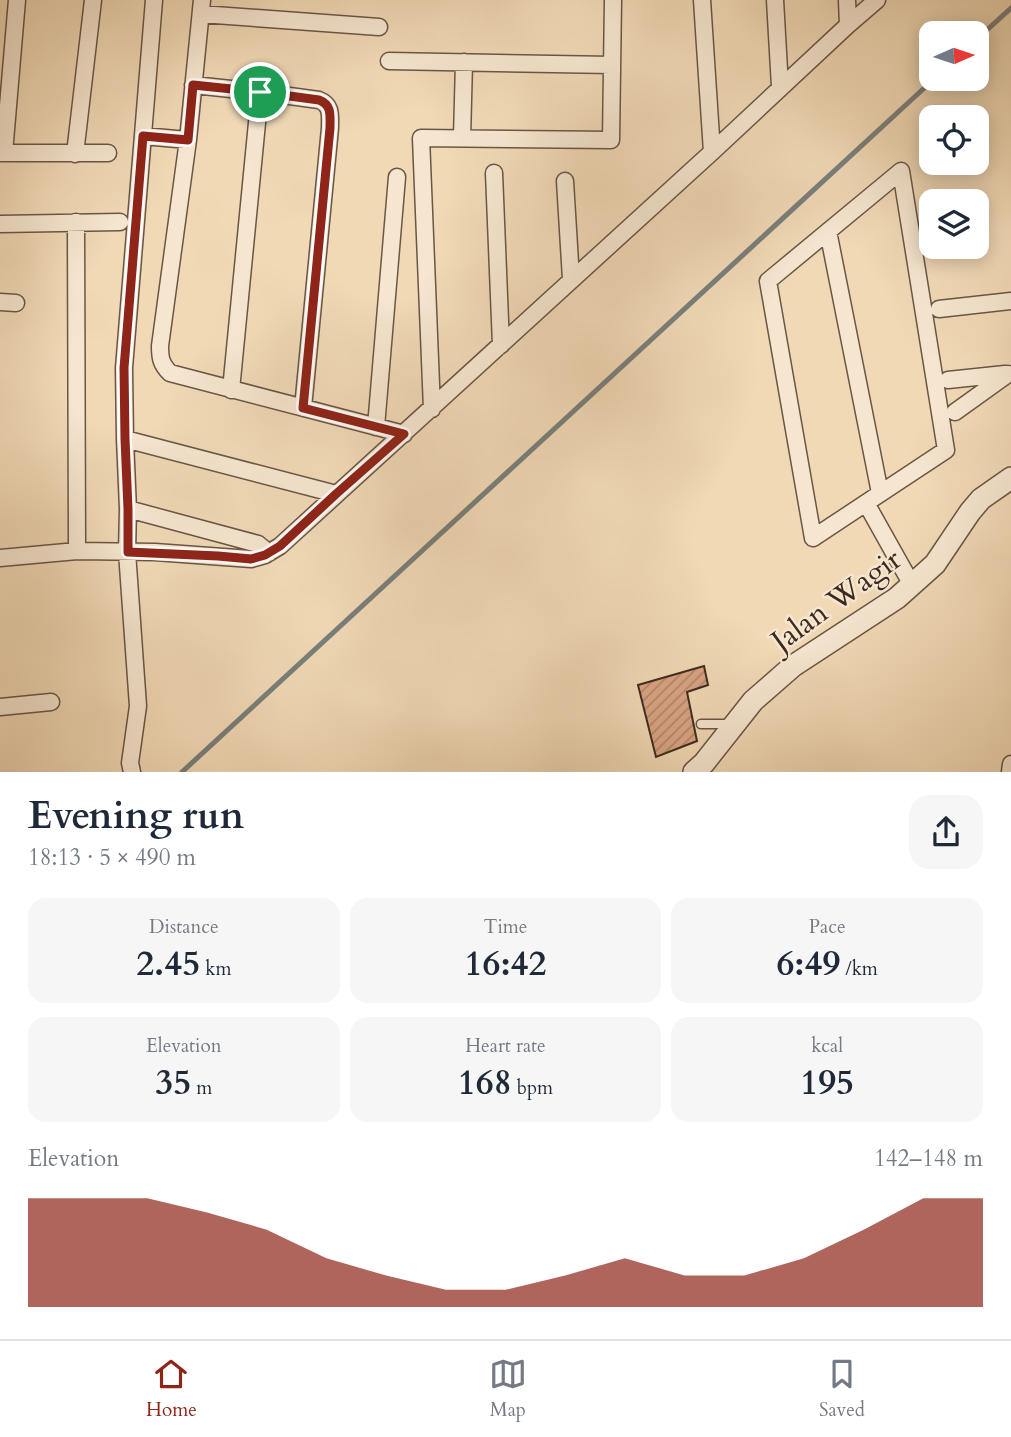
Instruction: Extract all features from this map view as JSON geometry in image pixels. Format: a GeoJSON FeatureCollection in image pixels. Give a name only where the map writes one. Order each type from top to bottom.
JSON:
{"type":"FeatureCollection","features":[{"type":"Feature","properties":{"kind":"street"},"geometry":{"type":"LineString","coordinates":[[17,0],[2,153],[108,153]]}},
{"type":"Feature","properties":{"kind":"street"},"geometry":{"type":"LineString","coordinates":[[75,154],[93,0]]}},
{"type":"Feature","properties":{"kind":"street"},"geometry":{"type":"LineString","coordinates":[[132,772],[130,763],[138,706],[128,552],[124,368],[154,0]]}},
{"type":"Feature","properties":{"kind":"street"},"geometry":{"type":"LineString","coordinates":[[432,409],[421,138],[611,140],[613,0]]}},
{"type":"Feature","properties":{"kind":"street"},"geometry":{"type":"LineString","coordinates":[[702,0],[712,152]]}},
{"type":"Feature","properties":{"kind":"street"},"geometry":{"type":"LineString","coordinates":[[775,0],[780,87]]}},
{"type":"Feature","properties":{"kind":"street"},"geometry":{"type":"LineString","coordinates":[[847,0],[848,25]]}},
{"type":"Feature","properties":{"kind":"street"},"geometry":{"type":"LineString","coordinates":[[0,558],[77,551],[251,559],[269,553],[432,409],[877,0]]}},
{"type":"Feature","properties":{"kind":"street"},"geometry":{"type":"LineString","coordinates":[[379,27],[201,7],[188,140],[160,359],[170,373],[404,434]]}},
{"type":"Feature","properties":{"kind":"street"},"geometry":{"type":"LineString","coordinates":[[389,61],[612,65]]}},
{"type":"Feature","properties":{"kind":"street"},"geometry":{"type":"LineString","coordinates":[[462,138],[464,62]]}},
{"type":"Feature","properties":{"kind":"street"},"geometry":{"type":"LineString","coordinates":[[193,85],[319,100],[326,102],[329,107],[303,408]]}},
{"type":"Feature","properties":{"kind":"street"},"geometry":{"type":"LineString","coordinates":[[232,390],[260,92]]}},
{"type":"Feature","properties":{"kind":"street"},"geometry":{"type":"LineString","coordinates":[[143,136],[188,140]]}},
{"type":"Feature","properties":{"kind":"street"},"geometry":{"type":"LineString","coordinates":[[901,171],[946,450],[813,538],[768,281],[828,230],[901,171]]}},
{"type":"Feature","properties":{"kind":"street"},"geometry":{"type":"LineString","coordinates":[[494,173],[501,345]]}},
{"type":"Feature","properties":{"kind":"street"},"geometry":{"type":"LineString","coordinates":[[376,427],[397,177]]}},
{"type":"Feature","properties":{"kind":"street"},"geometry":{"type":"LineString","coordinates":[[565,181],[571,279]]}},
{"type":"Feature","properties":{"kind":"street"},"geometry":{"type":"LineString","coordinates":[[76,222],[77,551]]}},
{"type":"Feature","properties":{"kind":"street"},"geometry":{"type":"LineString","coordinates":[[0,224],[120,222]]}},
{"type":"Feature","properties":{"kind":"street"},"geometry":{"type":"LineString","coordinates":[[828,230],[880,493]]}},
{"type":"Feature","properties":{"kind":"street"},"geometry":{"type":"LineString","coordinates":[[939,309],[1011,301]]}},
{"type":"Feature","properties":{"kind":"street"},"geometry":{"type":"LineString","coordinates":[[948,380],[1009,374]]}},
{"type":"Feature","properties":{"kind":"street"},"geometry":{"type":"LineString","coordinates":[[955,412],[1009,374]]}},
{"type":"Feature","properties":{"kind":"street"},"geometry":{"type":"LineString","coordinates":[[125,439],[336,494]]}},
{"type":"Feature","properties":{"kind":"street","name":"Jalan Wagir"},"geometry":{"type":"LineString","coordinates":[[694,772],[753,701],[793,666],[897,598],[935,564],[970,512],[982,499],[1011,478]]}},
{"type":"Feature","properties":{"kind":"street"},"geometry":{"type":"LineString","coordinates":[[866,503],[912,585]]}},
{"type":"Feature","properties":{"kind":"street"},"geometry":{"type":"LineString","coordinates":[[128,509],[258,544],[269,553]]}},
{"type":"Feature","properties":{"kind":"street"},"geometry":{"type":"LineString","coordinates":[[0,707],[51,702]]}},
{"type":"Feature","properties":{"kind":"street"},"geometry":{"type":"LineString","coordinates":[[1010,772],[1011,764]]}},
{"type":"Feature","properties":{"kind":"lane"},"geometry":{"type":"LineString","coordinates":[[701,724],[735,724]]}},
{"type":"Feature","properties":{"kind":"building"},"geometry":{"type":"Polygon","coordinates":[[[704,666],[708,685],[687,692],[697,741],[656,757],[638,685],[704,666]]]}},
{"type":"Feature","properties":{"kind":"waterway"},"geometry":{"type":"LineString","coordinates":[[989,28],[1011,8]]}},
{"type":"Feature","properties":{"kind":"waterway"},"geometry":{"type":"LineString","coordinates":[[182,772],[921,91]]}},
{"type":"Feature","properties":{"kind":"route"},"geometry":{"type":"LineString","coordinates":[[193,85],[260,92],[326,102],[330,113],[303,408],[404,434],[280,546],[265,555],[251,559],[128,552],[124,368],[143,136],[188,140],[193,85]]}}]}
